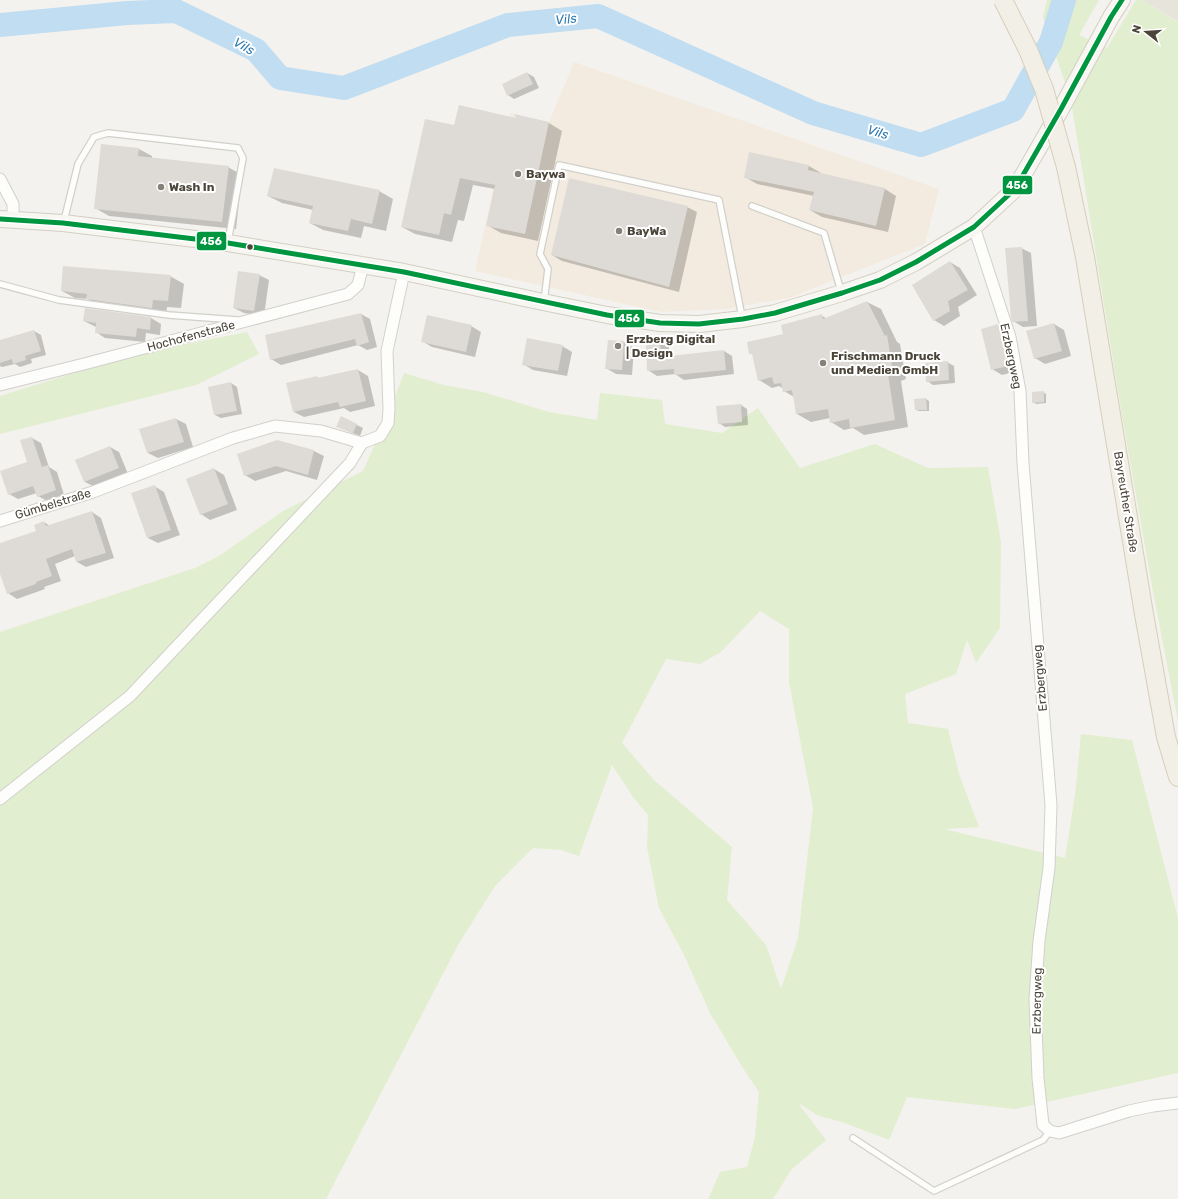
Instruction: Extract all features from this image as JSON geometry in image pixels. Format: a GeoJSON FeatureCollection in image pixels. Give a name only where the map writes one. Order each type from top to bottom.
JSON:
{"type":"FeatureCollection","features":[{"type":"Feature","properties":{"kind":"main road","name":"Bayreuther Straße"},"geometry":{"type":"LineString","coordinates":[[1002,0],[1028,50],[1044,88],[1066,167],[1085,257],[1144,614],[1166,737],[1178,777]]}},
{"type":"Feature","properties":{"kind":"main road"},"geometry":{"type":"LineString","coordinates":[[6,219],[63,223],[228,243],[404,272],[607,315],[660,323],[699,324],[743,319],[775,313],[880,280],[916,262],[974,227],[1015,189],[1122,0]]}},
{"type":"Feature","properties":{"kind":"street"},"geometry":{"type":"LineString","coordinates":[[0,179],[13,204],[6,219]]}},
{"type":"Feature","properties":{"kind":"street","name":"Erzbergweg"},"geometry":{"type":"LineString","coordinates":[[974,227],[1010,337],[1020,391],[1023,463],[1051,805],[1049,868],[1039,941],[1035,999],[1038,1078],[1043,1125],[1050,1131]]}},
{"type":"Feature","properties":{"kind":"street","name":"Hochofenstraße"},"geometry":{"type":"LineString","coordinates":[[0,385],[348,294],[358,285],[363,265]]}},
{"type":"Feature","properties":{"kind":"street"},"geometry":{"type":"LineString","coordinates":[[0,799],[130,696],[350,463],[362,443],[380,436],[388,423],[387,352],[404,272]]}},
{"type":"Feature","properties":{"kind":"street","name":"Gümbelstraße"},"geometry":{"type":"LineString","coordinates":[[0,521],[93,492],[233,438],[275,426],[321,431],[362,443]]}},
{"type":"Feature","properties":{"kind":"street"},"geometry":{"type":"LineString","coordinates":[[1050,1131],[1059,1133],[1129,1111],[1178,1103]]}},
{"type":"Feature","properties":{"kind":"lane"},"geometry":{"type":"LineString","coordinates":[[63,223],[78,164],[94,137],[108,133],[238,148],[243,158],[228,243]]}},
{"type":"Feature","properties":{"kind":"lane"},"geometry":{"type":"LineString","coordinates":[[544,302],[548,269],[540,254],[559,165],[719,200],[743,319]]}},
{"type":"Feature","properties":{"kind":"lane"},"geometry":{"type":"LineString","coordinates":[[752,206],[824,233],[837,282],[842,293]]}},
{"type":"Feature","properties":{"kind":"lane"},"geometry":{"type":"LineString","coordinates":[[0,284],[59,300],[169,315],[247,320]]}},
{"type":"Feature","properties":{"kind":"lane"},"geometry":{"type":"LineString","coordinates":[[853,1138],[934,1190],[1043,1140],[1050,1131]]}},
{"type":"Feature","properties":{"kind":"shaded area"},"geometry":{"type":"Polygon","coordinates":[[[1142,0],[1178,0],[1178,20],[1177,21],[1142,0]]]}},
{"type":"Feature","properties":{"kind":"shaded area","name":"BayWa"},"geometry":{"type":"Polygon","coordinates":[[[574,62],[939,189],[925,244],[789,298],[726,309],[661,312],[475,271],[510,113],[549,122],[574,62]]]}},
{"type":"Feature","properties":{"kind":"green space"},"geometry":{"type":"Polygon","coordinates":[[[1047,0],[1099,0],[1079,35],[1107,48],[1136,0],[1142,0],[1176,21],[1178,19],[1178,721],[1153,592],[1121,410],[1071,101],[1043,17],[1047,0]]]}},
{"type":"Feature","properties":{"kind":"green space"},"geometry":{"type":"Polygon","coordinates":[[[247,332],[259,354],[196,385],[0,434],[0,396],[135,354],[247,332]]]}},
{"type":"Feature","properties":{"kind":"green space"},"geometry":{"type":"Polygon","coordinates":[[[404,373],[444,385],[483,392],[549,412],[597,420],[600,393],[662,400],[665,424],[722,433],[758,408],[800,468],[875,444],[928,468],[988,467],[1001,542],[1000,628],[976,663],[967,640],[956,674],[905,694],[908,723],[948,729],[959,774],[979,827],[944,829],[1065,858],[1075,795],[1081,734],[1132,740],[1178,918],[1178,1073],[1015,1109],[907,1097],[889,1140],[842,1122],[819,1116],[798,1103],[826,1140],[791,1170],[773,1199],[708,1199],[720,1172],[747,1167],[755,1137],[759,1092],[710,1013],[684,955],[659,908],[647,847],[648,815],[633,797],[612,765],[579,856],[561,850],[533,848],[495,886],[458,945],[326,1199],[0,1199],[0,632],[195,568],[219,556],[283,511],[363,471],[388,415],[404,373]],[[760,611],[721,652],[700,664],[666,659],[622,743],[654,780],[732,847],[727,900],[766,945],[781,989],[798,938],[813,808],[789,682],[789,629],[760,611]]]}},
{"type":"Feature","properties":{"kind":"building"},"geometry":{"type":"Polygon","coordinates":[[[527,72],[533,84],[507,96],[502,84],[527,72]]]}},
{"type":"Feature","properties":{"kind":"building"},"geometry":{"type":"Polygon","coordinates":[[[459,105],[516,118],[514,114],[549,122],[525,234],[486,226],[495,185],[460,178],[451,215],[444,213],[439,235],[401,227],[425,119],[454,125],[459,105]]]}},
{"type":"Feature","properties":{"kind":"building","name":"Wash In"},"geometry":{"type":"Polygon","coordinates":[[[101,144],[139,148],[138,156],[229,166],[222,222],[94,209],[101,144]]]}},
{"type":"Feature","properties":{"kind":"building"},"geometry":{"type":"Polygon","coordinates":[[[749,152],[809,165],[808,170],[885,188],[876,226],[809,210],[814,192],[744,178],[749,152]]]}},
{"type":"Feature","properties":{"kind":"building"},"geometry":{"type":"Polygon","coordinates":[[[274,168],[380,190],[372,224],[351,219],[348,231],[309,223],[313,206],[267,196],[274,168]]]}},
{"type":"Feature","properties":{"kind":"building","name":"BayWa"},"geometry":{"type":"Polygon","coordinates":[[[569,178],[688,206],[669,287],[551,255],[569,178]]]}},
{"type":"Feature","properties":{"kind":"building"},"geometry":{"type":"Polygon","coordinates":[[[1022,247],[1028,321],[1012,322],[1005,248],[1022,247]]]}},
{"type":"Feature","properties":{"kind":"building"},"geometry":{"type":"Polygon","coordinates":[[[950,261],[968,290],[948,301],[950,311],[933,321],[912,285],[950,261]]]}},
{"type":"Feature","properties":{"kind":"building"},"geometry":{"type":"Polygon","coordinates":[[[63,266],[171,275],[168,301],[153,300],[152,308],[86,299],[87,294],[61,291],[63,266]]]}},
{"type":"Feature","properties":{"kind":"building"},"geometry":{"type":"Polygon","coordinates":[[[238,271],[260,274],[254,311],[233,308],[238,271]]]}},
{"type":"Feature","properties":{"kind":"building","name":"Frischmann Druck und Medien GmbH"},"geometry":{"type":"Polygon","coordinates":[[[867,301],[885,336],[887,335],[893,372],[888,374],[895,420],[850,428],[849,419],[830,423],[828,409],[796,414],[792,390],[783,392],[781,383],[774,384],[772,377],[758,381],[752,354],[749,354],[747,342],[783,334],[781,325],[822,314],[823,319],[867,301]]]}},
{"type":"Feature","properties":{"kind":"building"},"geometry":{"type":"Polygon","coordinates":[[[85,308],[151,317],[150,330],[137,328],[136,337],[95,333],[96,323],[83,321],[85,308]]]}},
{"type":"Feature","properties":{"kind":"building"},"geometry":{"type":"Polygon","coordinates":[[[361,313],[369,342],[357,346],[355,339],[270,360],[265,335],[361,313]]]}},
{"type":"Feature","properties":{"kind":"building"},"geometry":{"type":"Polygon","coordinates":[[[427,315],[472,325],[466,352],[421,342],[427,315]]]}},
{"type":"Feature","properties":{"kind":"building"},"geometry":{"type":"Polygon","coordinates":[[[1054,323],[1062,351],[1034,359],[1026,331],[1054,323]]]}},
{"type":"Feature","properties":{"kind":"building"},"geometry":{"type":"Polygon","coordinates":[[[998,324],[1003,339],[1008,366],[991,370],[981,329],[998,324]]]}},
{"type":"Feature","properties":{"kind":"building"},"geometry":{"type":"Polygon","coordinates":[[[34,330],[41,351],[25,356],[26,360],[13,364],[12,359],[0,363],[0,340],[34,330]]]}},
{"type":"Feature","properties":{"kind":"building"},"geometry":{"type":"Polygon","coordinates":[[[527,338],[563,345],[558,371],[522,365],[527,338]]]}},
{"type":"Feature","properties":{"kind":"building"},"geometry":{"type":"Polygon","coordinates":[[[608,340],[624,341],[622,370],[605,369],[608,340]]]}},
{"type":"Feature","properties":{"kind":"building"},"geometry":{"type":"Polygon","coordinates":[[[660,341],[661,357],[724,350],[726,370],[674,375],[674,369],[647,371],[646,342],[660,341]]]}},
{"type":"Feature","properties":{"kind":"building"},"geometry":{"type":"Polygon","coordinates":[[[948,361],[949,380],[926,382],[925,363],[948,361]]]}},
{"type":"Feature","properties":{"kind":"building"},"geometry":{"type":"Polygon","coordinates":[[[358,369],[366,401],[340,407],[338,402],[293,412],[286,383],[358,369]]]}},
{"type":"Feature","properties":{"kind":"building"},"geometry":{"type":"Polygon","coordinates":[[[231,382],[237,411],[214,415],[208,387],[231,382]]]}},
{"type":"Feature","properties":{"kind":"building"},"geometry":{"type":"Polygon","coordinates":[[[1044,391],[1044,402],[1032,403],[1032,392],[1044,391]]]}},
{"type":"Feature","properties":{"kind":"building"},"geometry":{"type":"Polygon","coordinates":[[[926,398],[927,410],[915,410],[914,399],[926,398]]]}},
{"type":"Feature","properties":{"kind":"building"},"geometry":{"type":"Polygon","coordinates":[[[741,404],[742,422],[718,424],[716,406],[741,404]]]}},
{"type":"Feature","properties":{"kind":"building"},"geometry":{"type":"Polygon","coordinates":[[[341,416],[357,424],[353,433],[336,427],[341,416]]]}},
{"type":"Feature","properties":{"kind":"building"},"geometry":{"type":"Polygon","coordinates":[[[176,418],[184,442],[147,453],[139,429],[176,418]]]}},
{"type":"Feature","properties":{"kind":"building"},"geometry":{"type":"Polygon","coordinates":[[[32,437],[42,467],[48,465],[56,490],[37,497],[33,486],[8,495],[0,471],[27,462],[20,440],[32,437]]]}},
{"type":"Feature","properties":{"kind":"building"},"geometry":{"type":"Polygon","coordinates":[[[277,440],[314,450],[308,475],[276,466],[244,476],[237,454],[277,440]]]}},
{"type":"Feature","properties":{"kind":"building"},"geometry":{"type":"Polygon","coordinates":[[[110,446],[119,468],[84,482],[75,460],[110,446]]]}},
{"type":"Feature","properties":{"kind":"building"},"geometry":{"type":"Polygon","coordinates":[[[214,468],[228,504],[200,515],[186,479],[214,468]]]}},
{"type":"Feature","properties":{"kind":"building"},"geometry":{"type":"Polygon","coordinates":[[[155,485],[171,530],[147,538],[131,493],[155,485]]]}},
{"type":"Feature","properties":{"kind":"building"},"geometry":{"type":"Polygon","coordinates":[[[92,511],[106,553],[76,562],[72,549],[46,559],[52,576],[36,582],[36,584],[7,594],[0,574],[0,543],[36,531],[34,525],[44,521],[46,526],[92,511]]]}},
{"type":"Feature","properties":{"kind":"waterway","name":"Vils"},"geometry":{"type":"LineString","coordinates":[[0,25],[127,13],[176,11],[256,50],[280,78],[344,88],[508,25],[598,16],[813,113],[921,145],[1013,110],[1051,42],[1064,0]]}},
{"type":"Feature","properties":{"kind":"transit line","name":"456"},"geometry":{"type":"LineString","coordinates":[[0,219],[63,223],[228,243],[404,272],[607,315],[660,323],[699,324],[743,319],[775,313],[880,280],[916,262],[974,227],[1015,189],[1122,0]]}},
{"type":"Feature","properties":{"kind":"place","name":"Baywa"},"geometry":{"type":"Point","coordinates":[518,174]}},
{"type":"Feature","properties":{"kind":"place","name":"Wash In"},"geometry":{"type":"Point","coordinates":[161,187]}},
{"type":"Feature","properties":{"kind":"place","name":"BayWa"},"geometry":{"type":"Point","coordinates":[619,231]}},
{"type":"Feature","properties":{"kind":"place","name":"Erzberg Digital | Design"},"geometry":{"type":"Point","coordinates":[618,346]}},
{"type":"Feature","properties":{"kind":"place","name":"Frischmann Druck und Medien GmbH"},"geometry":{"type":"Point","coordinates":[823,363]}}]}
